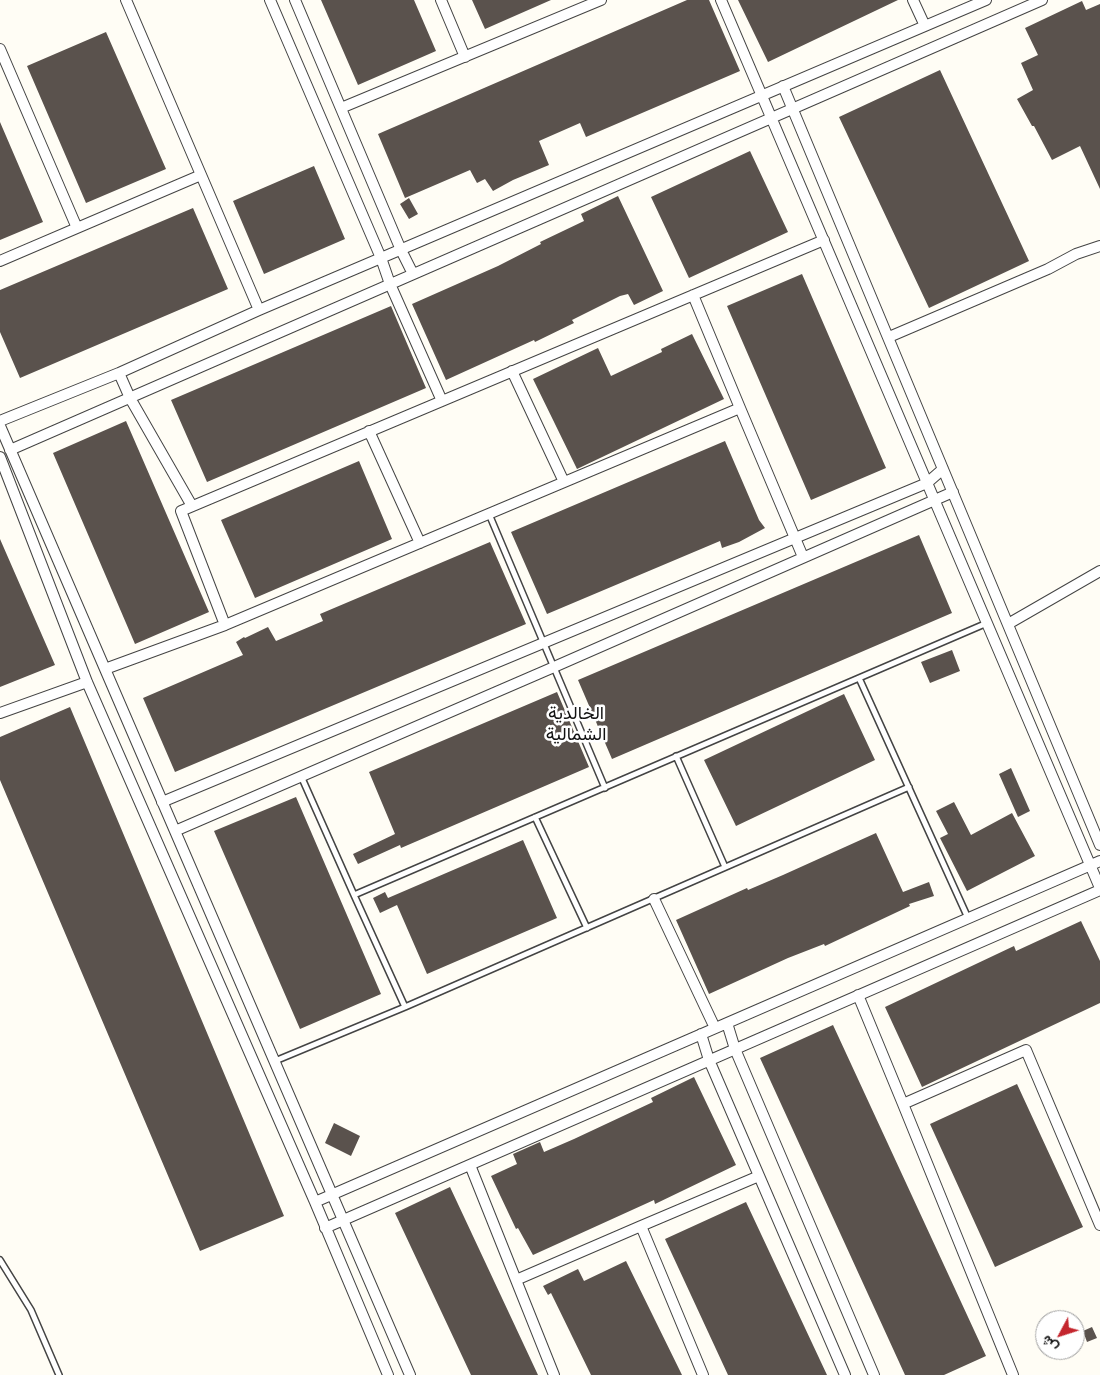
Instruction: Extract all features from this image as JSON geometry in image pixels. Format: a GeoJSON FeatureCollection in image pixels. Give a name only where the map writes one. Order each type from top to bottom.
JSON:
{"type":"FeatureCollection","features":[{"type":"Feature","properties":{"kind":"street"},"geometry":{"type":"LineString","coordinates":[[126,0],[259,310]]}},
{"type":"Feature","properties":{"kind":"street"},"geometry":{"type":"LineString","coordinates":[[270,0],[381,258],[390,284],[442,401]]}},
{"type":"Feature","properties":{"kind":"street"},"geometry":{"type":"LineString","coordinates":[[295,0],[401,250],[414,274]]}},
{"type":"Feature","properties":{"kind":"street"},"geometry":{"type":"LineString","coordinates":[[441,0],[465,57]]}},
{"type":"Feature","properties":{"kind":"street"},"geometry":{"type":"LineString","coordinates":[[341,108],[601,0]]}},
{"type":"Feature","properties":{"kind":"street"},"geometry":{"type":"LineString","coordinates":[[325,1228],[1100,889],[721,0]]}},
{"type":"Feature","properties":{"kind":"street"},"geometry":{"type":"LineString","coordinates":[[913,0],[925,26]]}},
{"type":"Feature","properties":{"kind":"street"},"geometry":{"type":"LineString","coordinates":[[0,421],[119,373],[259,310],[986,0]]}},
{"type":"Feature","properties":{"kind":"street"},"geometry":{"type":"LineString","coordinates":[[10,450],[1042,0]]}},
{"type":"Feature","properties":{"kind":"street"},"geometry":{"type":"LineString","coordinates":[[0,49],[77,228]]}},
{"type":"Feature","properties":{"kind":"street"},"geometry":{"type":"LineString","coordinates":[[783,86],[1100,845]]}},
{"type":"Feature","properties":{"kind":"street"},"geometry":{"type":"LineString","coordinates":[[0,261],[201,175]]}},
{"type":"Feature","properties":{"kind":"street"},"geometry":{"type":"LineString","coordinates":[[225,625],[181,511],[824,240]]}},
{"type":"Feature","properties":{"kind":"street"},"geometry":{"type":"LineString","coordinates":[[889,337],[1048,269],[1076,254],[1100,246]]}},
{"type":"Feature","properties":{"kind":"street"},"geometry":{"type":"LineString","coordinates":[[693,295],[803,557]]}},
{"type":"Feature","properties":{"kind":"street"},"geometry":{"type":"LineString","coordinates":[[512,371],[564,482]]}},
{"type":"Feature","properties":{"kind":"street"},"geometry":{"type":"LineString","coordinates":[[119,373],[130,398],[192,506]]}},
{"type":"Feature","properties":{"kind":"street"},"geometry":{"type":"LineString","coordinates":[[105,669],[225,625],[740,408]]}},
{"type":"Feature","properties":{"kind":"street"},"geometry":{"type":"LineString","coordinates":[[0,426],[410,1375]]}},
{"type":"Feature","properties":{"kind":"street"},"geometry":{"type":"LineString","coordinates":[[369,431],[420,543]]}},
{"type":"Feature","properties":{"kind":"street"},"geometry":{"type":"LineString","coordinates":[[0,457],[87,682],[315,1202],[388,1375]]}},
{"type":"Feature","properties":{"kind":"street"},"geometry":{"type":"LineString","coordinates":[[162,802],[927,482],[944,469]]}},
{"type":"Feature","properties":{"kind":"street"},"geometry":{"type":"LineString","coordinates":[[175,831],[953,492]]}},
{"type":"Feature","properties":{"kind":"street"},"geometry":{"type":"LineString","coordinates":[[1008,624],[1100,571]]}},
{"type":"Feature","properties":{"kind":"street"},"geometry":{"type":"LineString","coordinates":[[0,713],[87,682]]}},
{"type":"Feature","properties":{"kind":"street"},"geometry":{"type":"LineString","coordinates":[[315,1202],[1100,861]]}},
{"type":"Feature","properties":{"kind":"street"},"geometry":{"type":"LineString","coordinates":[[654,898],[715,1028]]}},
{"type":"Feature","properties":{"kind":"street"},"geometry":{"type":"LineString","coordinates":[[858,995],[1013,1375]]}},
{"type":"Feature","properties":{"kind":"street"},"geometry":{"type":"LineString","coordinates":[[727,1022],[735,1049],[874,1375]]}},
{"type":"Feature","properties":{"kind":"street"},"geometry":{"type":"LineString","coordinates":[[701,1034],[709,1060],[845,1375]]}},
{"type":"Feature","properties":{"kind":"street"},"geometry":{"type":"LineString","coordinates":[[903,1104],[1026,1050],[1100,1225]]}},
{"type":"Feature","properties":{"kind":"street"},"geometry":{"type":"LineString","coordinates":[[470,1165],[554,1375]]}},
{"type":"Feature","properties":{"kind":"street"},"geometry":{"type":"LineString","coordinates":[[516,1280],[759,1176]]}},
{"type":"Feature","properties":{"kind":"street"},"geometry":{"type":"LineString","coordinates":[[641,1226],[703,1375]]}},
{"type":"Feature","properties":{"kind":"lane"},"geometry":{"type":"LineString","coordinates":[[489,514],[605,788]]}},
{"type":"Feature","properties":{"kind":"lane"},"geometry":{"type":"LineString","coordinates":[[354,895],[987,623]]}},
{"type":"Feature","properties":{"kind":"lane"},"geometry":{"type":"LineString","coordinates":[[859,678],[968,918]]}},
{"type":"Feature","properties":{"kind":"lane"},"geometry":{"type":"LineString","coordinates":[[676,756],[725,868]]}},
{"type":"Feature","properties":{"kind":"lane"},"geometry":{"type":"LineString","coordinates":[[301,776],[405,1007]]}},
{"type":"Feature","properties":{"kind":"lane"},"geometry":{"type":"LineString","coordinates":[[275,1061],[405,1007],[909,787]]}},
{"type":"Feature","properties":{"kind":"lane"},"geometry":{"type":"LineString","coordinates":[[535,817],[587,928]]}},
{"type":"Feature","properties":{"kind":"lane"},"geometry":{"type":"LineString","coordinates":[[0,1260],[31,1310],[59,1375]]}},
{"type":"Feature","properties":{"kind":"building"},"geometry":{"type":"Polygon","coordinates":[[[321,0],[414,0],[436,51],[358,85],[321,0]]]}},
{"type":"Feature","properties":{"kind":"building"},"geometry":{"type":"Polygon","coordinates":[[[472,0],[551,0],[485,29],[472,0]]]}},
{"type":"Feature","properties":{"kind":"building"},"geometry":{"type":"Polygon","coordinates":[[[687,0],[709,0],[740,71],[586,137],[580,123],[539,141],[549,165],[513,180],[493,191],[485,179],[477,183],[470,170],[405,198],[378,134],[687,0]]]}},
{"type":"Feature","properties":{"kind":"building"},"geometry":{"type":"Polygon","coordinates":[[[738,0],[898,0],[768,62],[738,0]]]}},
{"type":"Feature","properties":{"kind":"building"},"geometry":{"type":"Polygon","coordinates":[[[1082,1],[1086,10],[1100,4],[1100,189],[1080,146],[1052,160],[1017,99],[1033,90],[1021,63],[1038,55],[1025,28],[1082,1]]]}},
{"type":"Feature","properties":{"kind":"building"},"geometry":{"type":"Polygon","coordinates":[[[106,32],[166,169],[86,203],[27,66],[106,32]]]}},
{"type":"Feature","properties":{"kind":"building"},"geometry":{"type":"Polygon","coordinates":[[[940,70],[1029,261],[929,308],[839,117],[940,70]]]}},
{"type":"Feature","properties":{"kind":"building"},"geometry":{"type":"Polygon","coordinates":[[[0,122],[43,222],[0,240],[0,122]]]}},
{"type":"Feature","properties":{"kind":"building"},"geometry":{"type":"Polygon","coordinates":[[[750,151],[788,232],[689,278],[651,197],[750,151]]]}},
{"type":"Feature","properties":{"kind":"building"},"geometry":{"type":"Polygon","coordinates":[[[314,166],[345,239],[264,274],[233,201],[314,166]]]}},
{"type":"Feature","properties":{"kind":"building"},"geometry":{"type":"Polygon","coordinates":[[[618,196],[663,291],[634,305],[628,294],[620,296],[572,320],[574,323],[535,342],[534,340],[446,380],[412,304],[498,266],[541,244],[540,242],[584,221],[581,214],[618,196]]]}},
{"type":"Feature","properties":{"kind":"building"},"geometry":{"type":"Polygon","coordinates":[[[409,198],[418,214],[409,219],[400,204],[409,198]]]}},
{"type":"Feature","properties":{"kind":"building"},"geometry":{"type":"Polygon","coordinates":[[[193,208],[228,289],[20,378],[0,332],[0,290],[193,208]]]}},
{"type":"Feature","properties":{"kind":"building"},"geometry":{"type":"Polygon","coordinates":[[[802,274],[886,468],[811,500],[727,306],[802,274]]]}},
{"type":"Feature","properties":{"kind":"building"},"geometry":{"type":"Polygon","coordinates":[[[391,306],[426,388],[207,482],[171,400],[391,306]]]}},
{"type":"Feature","properties":{"kind":"building"},"geometry":{"type":"Polygon","coordinates":[[[692,334],[724,399],[577,469],[533,379],[598,348],[611,376],[662,352],[661,349],[692,334]]]}},
{"type":"Feature","properties":{"kind":"building"},"geometry":{"type":"Polygon","coordinates":[[[126,421],[209,612],[135,644],[53,453],[126,421]]]}},
{"type":"Feature","properties":{"kind":"building"},"geometry":{"type":"Polygon","coordinates":[[[725,441],[759,520],[765,528],[739,542],[722,548],[720,541],[547,614],[511,532],[725,441]]]}},
{"type":"Feature","properties":{"kind":"building"},"geometry":{"type":"Polygon","coordinates":[[[359,461],[392,539],[255,598],[221,520],[359,461]]]}},
{"type":"Feature","properties":{"kind":"building"},"geometry":{"type":"Polygon","coordinates":[[[919,535],[952,613],[612,759],[578,680],[919,535]]]}},
{"type":"Feature","properties":{"kind":"building"},"geometry":{"type":"Polygon","coordinates":[[[0,539],[55,665],[0,687],[0,539]]]}},
{"type":"Feature","properties":{"kind":"building"},"geometry":{"type":"Polygon","coordinates":[[[490,542],[526,624],[175,772],[143,698],[243,655],[236,642],[244,637],[268,627],[276,641],[323,621],[320,614],[490,542]]]}},
{"type":"Feature","properties":{"kind":"building"},"geometry":{"type":"Polygon","coordinates":[[[952,650],[960,671],[930,683],[921,662],[952,650]]]}},
{"type":"Feature","properties":{"kind":"building"},"geometry":{"type":"Polygon","coordinates":[[[557,692],[589,767],[401,848],[400,845],[358,864],[353,854],[395,834],[369,772],[557,692]]]}},
{"type":"Feature","properties":{"kind":"building"},"geometry":{"type":"Polygon","coordinates":[[[844,694],[875,760],[736,826],[704,760],[844,694]]]}},
{"type":"Feature","properties":{"kind":"building"},"geometry":{"type":"Polygon","coordinates":[[[70,707],[284,1216],[200,1251],[0,780],[0,737],[70,707]]]}},
{"type":"Feature","properties":{"kind":"building"},"geometry":{"type":"Polygon","coordinates":[[[1011,768],[1030,811],[1018,817],[999,774],[1011,768]]]}},
{"type":"Feature","properties":{"kind":"building"},"geometry":{"type":"Polygon","coordinates":[[[296,797],[381,994],[300,1029],[214,831],[296,797]]]}},
{"type":"Feature","properties":{"kind":"building"},"geometry":{"type":"Polygon","coordinates":[[[954,802],[971,835],[1012,813],[1035,856],[967,891],[940,838],[948,834],[936,811],[954,802]]]}},
{"type":"Feature","properties":{"kind":"building"},"geometry":{"type":"Polygon","coordinates":[[[876,833],[903,892],[929,882],[934,896],[909,904],[910,906],[825,946],[824,944],[788,958],[709,994],[676,920],[876,833]]]}},
{"type":"Feature","properties":{"kind":"building"},"geometry":{"type":"Polygon","coordinates":[[[523,840],[557,918],[427,974],[397,905],[380,913],[373,898],[385,892],[388,898],[523,840]]]}},
{"type":"Feature","properties":{"kind":"building"},"geometry":{"type":"Polygon","coordinates":[[[1081,921],[1100,961],[1100,1003],[922,1087],[885,1007],[1014,946],[1016,951],[1081,921]]]}},
{"type":"Feature","properties":{"kind":"building"},"geometry":{"type":"Polygon","coordinates":[[[833,1025],[986,1356],[944,1375],[905,1375],[760,1058],[833,1025]]]}},
{"type":"Feature","properties":{"kind":"building"},"geometry":{"type":"Polygon","coordinates":[[[694,1077],[736,1165],[655,1204],[654,1200],[533,1255],[518,1228],[516,1229],[491,1176],[517,1164],[513,1154],[540,1142],[544,1152],[653,1102],[651,1098],[694,1077]]]}},
{"type":"Feature","properties":{"kind":"building"},"geometry":{"type":"Polygon","coordinates":[[[1017,1084],[1083,1227],[995,1267],[930,1124],[1017,1084]]]}},
{"type":"Feature","properties":{"kind":"building"},"geometry":{"type":"Polygon","coordinates":[[[334,1123],[360,1136],[351,1156],[325,1143],[334,1123]]]}},
{"type":"Feature","properties":{"kind":"building"},"geometry":{"type":"Polygon","coordinates":[[[450,1187],[538,1375],[471,1375],[395,1213],[450,1187]]]}},
{"type":"Feature","properties":{"kind":"building"},"geometry":{"type":"Polygon","coordinates":[[[746,1202],[827,1375],[728,1375],[665,1239],[746,1202]]]}},
{"type":"Feature","properties":{"kind":"building"},"geometry":{"type":"Polygon","coordinates":[[[626,1261],[682,1375],[591,1375],[551,1293],[548,1295],[543,1286],[578,1269],[584,1281],[626,1261]]]}},
{"type":"Feature","properties":{"kind":"building"},"geometry":{"type":"Polygon","coordinates":[[[1092,1327],[1097,1338],[1087,1342],[1085,1330],[1092,1327]]]}},
{"type":"Feature","properties":{"kind":"district","name":"الخالدية الشمالية"},"geometry":{"type":"Point","coordinates":[576,724]}}]}
